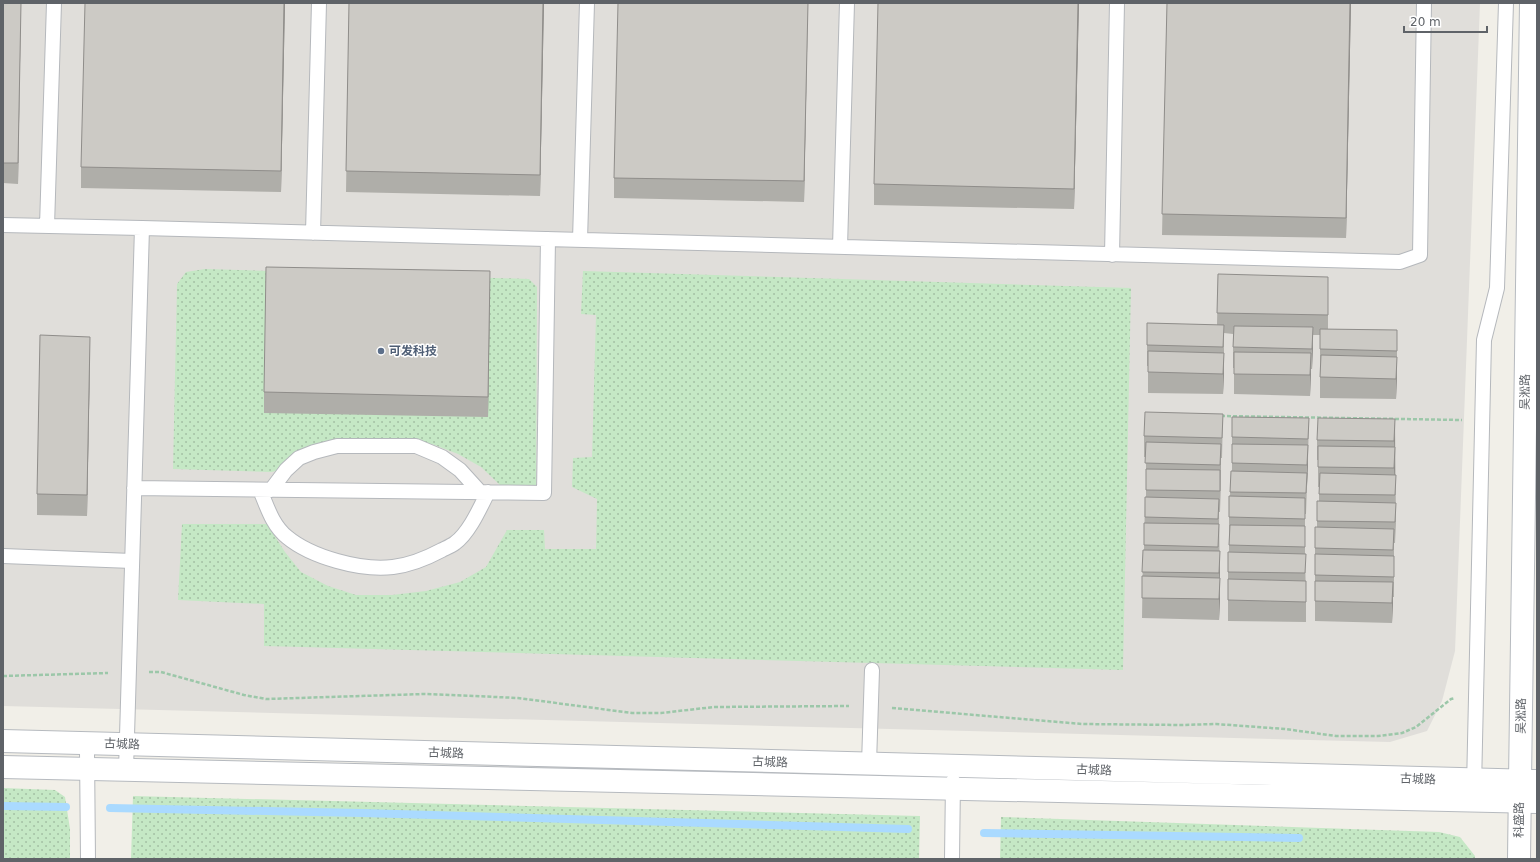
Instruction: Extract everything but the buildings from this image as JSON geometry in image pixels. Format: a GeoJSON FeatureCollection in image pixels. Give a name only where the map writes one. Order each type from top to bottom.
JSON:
{"type":"FeatureCollection","features":[{"type":"Feature","properties":{"kind":"main road","name":"吴淞路"},"geometry":{"type":"LineString","coordinates":[[1528,792],[1531,3]]}},
{"type":"Feature","properties":{"kind":"main road","name":"古城路"},"geometry":{"type":"LineString","coordinates":[[3,741],[953,766],[1474,791]]}},
{"type":"Feature","properties":{"kind":"main road","name":"古城路"},"geometry":{"type":"LineString","coordinates":[[3,767],[87,760],[126,770],[953,789],[1528,792]]}},
{"type":"Feature","properties":{"kind":"main road","name":"科盛路"},"geometry":{"type":"LineString","coordinates":[[1519,859],[1528,792]]}},
{"type":"Feature","properties":{"kind":"lane"},"geometry":{"type":"LineString","coordinates":[[47,226],[54,3]]}},
{"type":"Feature","properties":{"kind":"lane"},"geometry":{"type":"LineString","coordinates":[[313,233],[319,3]]}},
{"type":"Feature","properties":{"kind":"lane"},"geometry":{"type":"LineString","coordinates":[[580,240],[587,3]]}},
{"type":"Feature","properties":{"kind":"lane"},"geometry":{"type":"LineString","coordinates":[[840,247],[847,3]]}},
{"type":"Feature","properties":{"kind":"lane"},"geometry":{"type":"LineString","coordinates":[[1112,254],[1117,3]]}},
{"type":"Feature","properties":{"kind":"lane"},"geometry":{"type":"LineString","coordinates":[[3,225],[1400,262],[1420,255],[1424,3]]}},
{"type":"Feature","properties":{"kind":"lane"},"geometry":{"type":"LineString","coordinates":[[1474,791],[1484,340],[1497,288],[1506,3]]}},
{"type":"Feature","properties":{"kind":"lane"},"geometry":{"type":"LineString","coordinates":[[126,770],[142,228]]}},
{"type":"Feature","properties":{"kind":"lane"},"geometry":{"type":"LineString","coordinates":[[134,488],[544,493],[548,239]]}},
{"type":"Feature","properties":{"kind":"lane"},"geometry":{"type":"LineString","coordinates":[[265,490],[299,458],[314,452],[338,446],[416,446],[442,457],[460,470],[484,492]]}},
{"type":"Feature","properties":{"kind":"lane"},"geometry":{"type":"LineString","coordinates":[[265,490],[274,523],[286,536],[307,550],[335,560],[364,566],[392,567],[426,558],[456,543],[473,522],[484,492]]}},
{"type":"Feature","properties":{"kind":"lane"},"geometry":{"type":"LineString","coordinates":[[3,556],[132,560]]}},
{"type":"Feature","properties":{"kind":"lane"},"geometry":{"type":"LineString","coordinates":[[869,764],[872,670]]}},
{"type":"Feature","properties":{"kind":"lane"},"geometry":{"type":"LineString","coordinates":[[87,760],[88,859]]}},
{"type":"Feature","properties":{"kind":"lane"},"geometry":{"type":"LineString","coordinates":[[952,859],[953,766]]}},
{"type":"Feature","properties":{"kind":"path"},"geometry":{"type":"LineString","coordinates":[[1215,416],[1483,420]]}},
{"type":"Feature","properties":{"kind":"path"},"geometry":{"type":"LineString","coordinates":[[3,676],[162,672],[244,695],[266,699],[445,694],[518,698],[632,713],[661,713],[714,707],[871,707],[1082,724],[1216,724],[1285,729],[1336,736],[1378,736],[1402,733],[1416,727],[1451,699],[1476,693]]}},
{"type":"Feature","properties":{"kind":"shaded area"},"geometry":{"type":"Polygon","coordinates":[[[3,3],[1480,3],[1455,651],[1442,701],[1427,731],[1390,742],[3,706],[3,3]]]}},
{"type":"Feature","properties":{"kind":"green space"},"geometry":{"type":"Polygon","coordinates":[[[205,269],[529,279],[537,287],[536,487],[501,486],[481,467],[458,454],[432,444],[327,443],[281,470],[271,472],[173,469],[177,284],[186,272],[205,269]]]}},
{"type":"Feature","properties":{"kind":"green space"},"geometry":{"type":"Polygon","coordinates":[[[583,271],[1131,288],[1123,670],[264,646],[264,604],[178,600],[182,524],[267,524],[285,552],[301,572],[328,586],[356,595],[392,595],[426,591],[460,582],[486,567],[507,530],[544,530],[545,549],[596,549],[597,499],[572,487],[573,458],[592,457],[596,315],[581,314],[583,271]]]}},
{"type":"Feature","properties":{"kind":"green space"},"geometry":{"type":"Polygon","coordinates":[[[3,788],[55,790],[65,797],[70,829],[70,859],[3,859],[3,788]]]}},
{"type":"Feature","properties":{"kind":"green space"},"geometry":{"type":"Polygon","coordinates":[[[133,796],[920,816],[919,859],[131,859],[133,796]]]}},
{"type":"Feature","properties":{"kind":"green space"},"geometry":{"type":"Polygon","coordinates":[[[1001,817],[1439,832],[1460,837],[1475,856],[1475,859],[1000,859],[1001,817]]]}},
{"type":"Feature","properties":{"kind":"waterway"},"geometry":{"type":"LineString","coordinates":[[3,806],[66,807]]}},
{"type":"Feature","properties":{"kind":"waterway"},"geometry":{"type":"LineString","coordinates":[[110,808],[362,813],[908,829]]}},
{"type":"Feature","properties":{"kind":"waterway"},"geometry":{"type":"LineString","coordinates":[[984,833],[1299,838]]}},
{"type":"Feature","properties":{"kind":"place","name":"可发科技"},"geometry":{"type":"Point","coordinates":[381,351]}}]}
